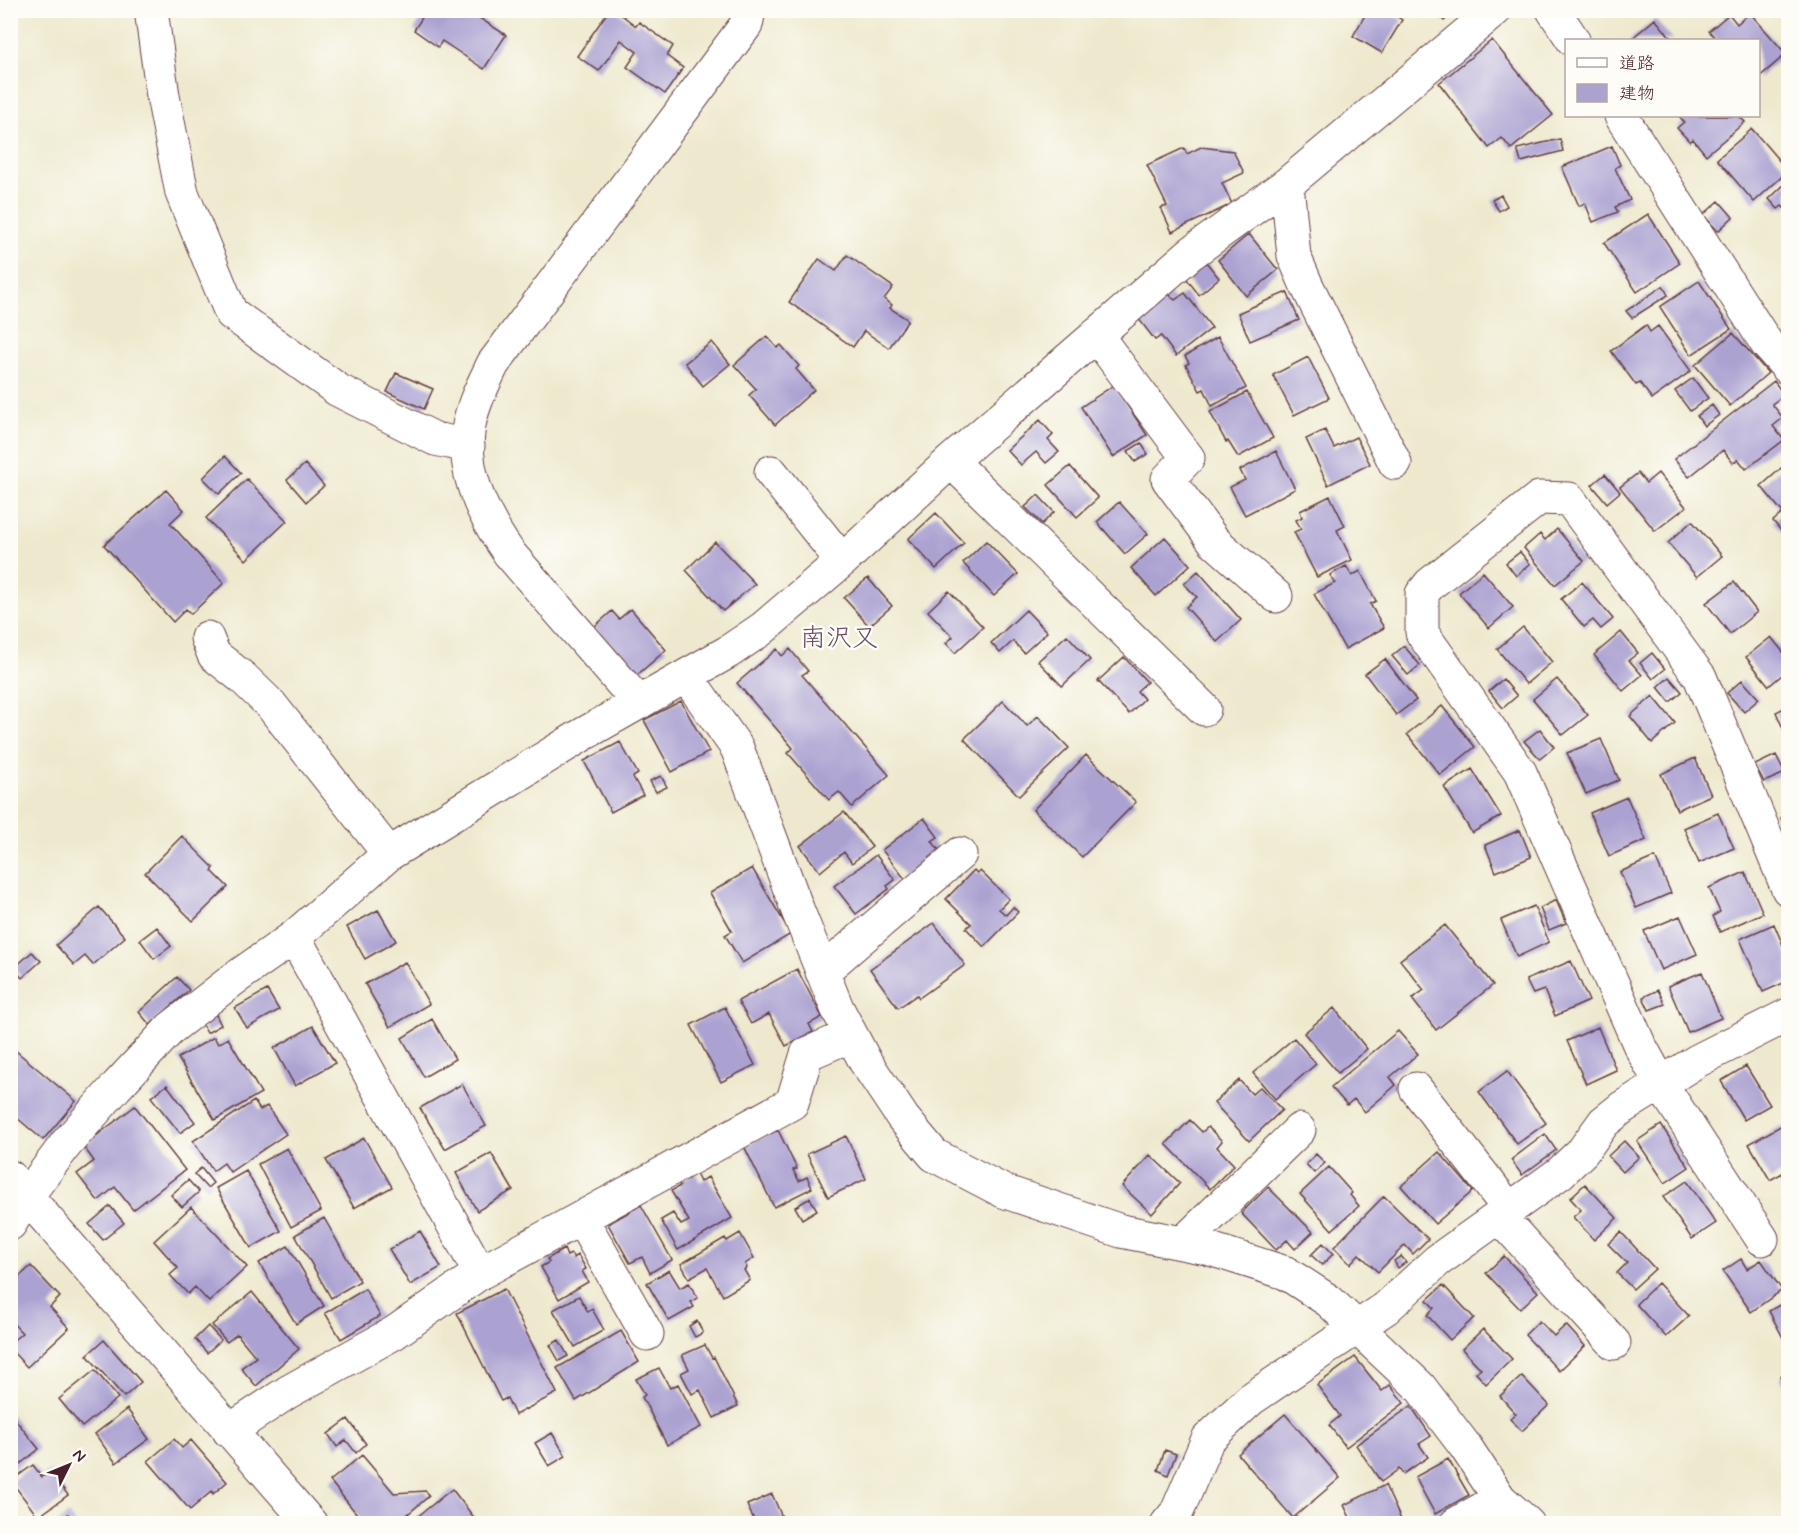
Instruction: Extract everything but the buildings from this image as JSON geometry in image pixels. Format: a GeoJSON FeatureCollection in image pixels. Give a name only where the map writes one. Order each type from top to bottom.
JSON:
{"type":"FeatureCollection","features":[{"type":"Feature","properties":{"kind":"street"},"geometry":{"type":"LineString","coordinates":[[151,10],[162,96],[182,193],[231,313],[338,390],[435,439],[468,446]]}},
{"type":"Feature","properties":{"kind":"street"},"geometry":{"type":"LineString","coordinates":[[639,703],[491,528],[475,491],[468,458],[468,432],[479,393],[493,364],[746,25],[749,10]]}},
{"type":"Feature","properties":{"kind":"street"},"geometry":{"type":"LineString","coordinates":[[10,1224],[19,1187],[74,1136],[171,1028],[234,979],[294,937],[389,854],[582,735],[687,676],[762,629],[842,561],[951,461],[1190,254],[1287,184],[1495,10]]}},
{"type":"Feature","properties":{"kind":"street"},"geometry":{"type":"LineString","coordinates":[[1553,10],[1572,39]]}},
{"type":"Feature","properties":{"kind":"street"},"geometry":{"type":"LineString","coordinates":[[1622,117],[1767,344],[1788,368]]}},
{"type":"Feature","properties":{"kind":"street"},"geometry":{"type":"LineString","coordinates":[[1287,184],[1294,256],[1395,463]]}},
{"type":"Feature","properties":{"kind":"street"},"geometry":{"type":"LineString","coordinates":[[1096,335],[1188,458],[1168,479],[1214,541],[1276,596]]}},
{"type":"Feature","properties":{"kind":"street"},"geometry":{"type":"LineString","coordinates":[[951,461],[1204,709]]}},
{"type":"Feature","properties":{"kind":"street"},"geometry":{"type":"LineString","coordinates":[[771,472],[842,561]]}},
{"type":"Feature","properties":{"kind":"street"},"geometry":{"type":"LineString","coordinates":[[1762,1239],[1661,1084],[1639,1044],[1520,772],[1422,633],[1422,594],[1430,584],[1539,498],[1569,499],[1700,677],[1788,889]]}},
{"type":"Feature","properties":{"kind":"street"},"geometry":{"type":"LineString","coordinates":[[207,638],[214,655],[243,678],[271,705],[389,854]]}},
{"type":"Feature","properties":{"kind":"street"},"geometry":{"type":"LineString","coordinates":[[687,676],[737,748],[822,972],[851,1035],[865,1061],[903,1118],[934,1155],[1003,1191],[1121,1231],[1207,1248],[1286,1273],[1329,1301],[1420,1387],[1465,1446],[1500,1499],[1528,1524]]}},
{"type":"Feature","properties":{"kind":"street"},"geometry":{"type":"LineString","coordinates":[[822,972],[960,854]]}},
{"type":"Feature","properties":{"kind":"street"},"geometry":{"type":"LineString","coordinates":[[294,937],[480,1273]]}},
{"type":"Feature","properties":{"kind":"street"},"geometry":{"type":"LineString","coordinates":[[1167,1524],[1177,1512],[1208,1439],[1251,1399],[1386,1308],[1437,1261],[1560,1173],[1583,1151],[1604,1122],[1617,1112],[1696,1061],[1788,1016]]}},
{"type":"Feature","properties":{"kind":"street"},"geometry":{"type":"LineString","coordinates":[[229,1431],[288,1392],[394,1333],[480,1273],[792,1103],[807,1054],[851,1035]]}},
{"type":"Feature","properties":{"kind":"street"},"geometry":{"type":"LineString","coordinates":[[1416,1089],[1504,1213],[1614,1343]]}},
{"type":"Feature","properties":{"kind":"street"},"geometry":{"type":"LineString","coordinates":[[1183,1243],[1299,1130]]}},
{"type":"Feature","properties":{"kind":"street"},"geometry":{"type":"LineString","coordinates":[[19,1187],[311,1524]]}},
{"type":"Feature","properties":{"kind":"street"},"geometry":{"type":"LineString","coordinates":[[581,1218],[647,1334]]}},
{"type":"Feature","properties":{"kind":"street"},"geometry":{"type":"LineString","coordinates":[[1456,1524],[1500,1499]]}},
{"type":"Feature","properties":{"kind":"district","name":"南沢又"},"geometry":{"type":"Point","coordinates":[839,639]}}]}
